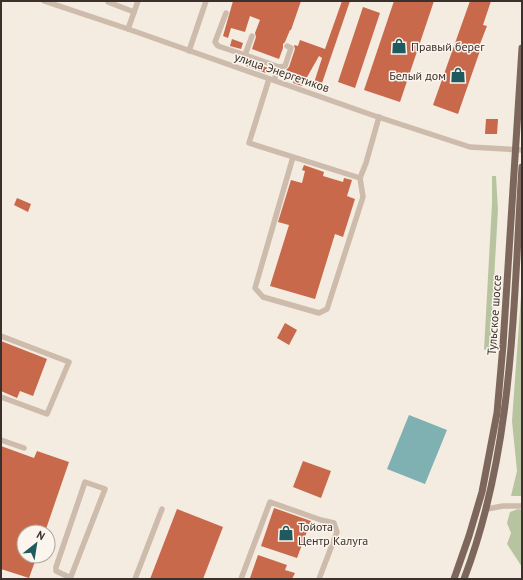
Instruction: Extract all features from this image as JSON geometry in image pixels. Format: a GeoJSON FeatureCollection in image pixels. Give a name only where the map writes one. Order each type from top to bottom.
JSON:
{"type":"FeatureCollection","features":[{"type":"Feature","properties":{"kind":"main road","name":"Тульское шоссе"},"geometry":{"type":"LineString","coordinates":[[454,579],[482,492],[497,413],[518,150],[522,48]]}},
{"type":"Feature","properties":{"kind":"main road","name":"Тульское шоссе"},"geometry":{"type":"LineString","coordinates":[[466,578],[487,509],[496,468],[505,414],[522,166]]}},
{"type":"Feature","properties":{"kind":"street","name":"улица Энергетиков"},"geometry":{"type":"LineString","coordinates":[[44,1],[56,3],[378,117],[470,147],[518,150]]}},
{"type":"Feature","properties":{"kind":"street"},"geometry":{"type":"LineString","coordinates":[[128,29],[138,1]]}},
{"type":"Feature","properties":{"kind":"street"},"geometry":{"type":"LineString","coordinates":[[189,51],[206,1]]}},
{"type":"Feature","properties":{"kind":"street"},"geometry":{"type":"LineString","coordinates":[[108,2],[134,12]]}},
{"type":"Feature","properties":{"kind":"street"},"geometry":{"type":"LineString","coordinates":[[226,13],[215,42],[218,46],[280,67]]}},
{"type":"Feature","properties":{"kind":"street"},"geometry":{"type":"LineString","coordinates":[[245,55],[252,36]]}},
{"type":"Feature","properties":{"kind":"street"},"geometry":{"type":"LineString","coordinates":[[287,46],[291,48],[285,66],[280,67],[272,79],[249,143],[360,178]]}},
{"type":"Feature","properties":{"kind":"street"},"geometry":{"type":"LineString","coordinates":[[293,157],[255,288],[263,297],[319,313],[327,309],[362,197],[360,178],[378,117]]}},
{"type":"Feature","properties":{"kind":"street"},"geometry":{"type":"LineString","coordinates":[[1,336],[69,362],[47,414],[1,397]]}},
{"type":"Feature","properties":{"kind":"street"},"geometry":{"type":"LineString","coordinates":[[1,440],[24,448]]}},
{"type":"Feature","properties":{"kind":"street"},"geometry":{"type":"LineString","coordinates":[[85,482],[105,490],[70,578],[56,571],[56,568],[85,482]]}},
{"type":"Feature","properties":{"kind":"street"},"geometry":{"type":"LineString","coordinates":[[241,579],[270,502],[321,520],[334,523],[337,532],[319,579]]}},
{"type":"Feature","properties":{"kind":"street"},"geometry":{"type":"LineString","coordinates":[[487,509],[503,506],[522,506]]}},
{"type":"Feature","properties":{"kind":"street"},"geometry":{"type":"LineString","coordinates":[[135,579],[162,509]]}},
{"type":"Feature","properties":{"kind":"green space"},"geometry":{"type":"Polygon","coordinates":[[[492,176],[496,176],[498,210],[490,348],[484,350],[492,204],[492,176]]]}},
{"type":"Feature","properties":{"kind":"green space"},"geometry":{"type":"Polygon","coordinates":[[[522,282],[522,496],[511,496],[517,471],[512,421],[522,282]]]}},
{"type":"Feature","properties":{"kind":"green space"},"geometry":{"type":"Polygon","coordinates":[[[518,509],[522,510],[522,567],[507,544],[511,533],[507,523],[510,512],[518,509]]]}},
{"type":"Feature","properties":{"kind":"water"},"geometry":{"type":"Polygon","coordinates":[[[409,415],[447,430],[425,484],[387,469],[409,415]]]}},
{"type":"Feature","properties":{"kind":"building"},"geometry":{"type":"Polygon","coordinates":[[[233,1],[301,1],[291,30],[283,44],[279,59],[252,49],[256,37],[255,33],[260,20],[250,16],[245,32],[231,28],[228,38],[223,36],[233,1]]]}},
{"type":"Feature","properties":{"kind":"building"},"geometry":{"type":"Polygon","coordinates":[[[342,1],[350,1],[320,89],[313,86],[322,58],[319,56],[302,86],[293,83],[296,74],[286,70],[289,67],[295,49],[294,45],[298,46],[300,40],[325,49],[342,1]]]}},
{"type":"Feature","properties":{"kind":"building","name":"Правый берег"},"geometry":{"type":"Polygon","coordinates":[[[394,1],[434,1],[400,102],[364,90],[394,1]]]}},
{"type":"Feature","properties":{"kind":"building","name":"Белый дом"},"geometry":{"type":"Polygon","coordinates":[[[470,1],[491,1],[483,25],[487,26],[480,44],[482,45],[458,114],[433,105],[470,1]]]}},
{"type":"Feature","properties":{"kind":"building"},"geometry":{"type":"Polygon","coordinates":[[[363,7],[380,13],[355,88],[338,82],[363,7]]]}},
{"type":"Feature","properties":{"kind":"building"},"geometry":{"type":"Polygon","coordinates":[[[232,39],[243,43],[241,49],[230,46],[232,39]]]}},
{"type":"Feature","properties":{"kind":"building"},"geometry":{"type":"Polygon","coordinates":[[[248,60],[268,68],[266,73],[246,66],[248,60]]]}},
{"type":"Feature","properties":{"kind":"building"},"geometry":{"type":"Polygon","coordinates":[[[486,119],[498,119],[497,134],[485,134],[486,119]]]}},
{"type":"Feature","properties":{"kind":"building"},"geometry":{"type":"Polygon","coordinates":[[[304,165],[324,172],[323,176],[343,182],[344,178],[352,180],[347,196],[355,199],[343,237],[335,234],[315,299],[270,286],[289,225],[278,222],[291,180],[302,183],[305,171],[302,170],[304,165]]]}},
{"type":"Feature","properties":{"kind":"building"},"geometry":{"type":"Polygon","coordinates":[[[17,198],[31,204],[28,212],[14,205],[17,198]]]}},
{"type":"Feature","properties":{"kind":"building"},"geometry":{"type":"Polygon","coordinates":[[[285,323],[297,330],[289,345],[277,338],[285,323]]]}},
{"type":"Feature","properties":{"kind":"building"},"geometry":{"type":"Polygon","coordinates":[[[1,341],[47,359],[33,396],[20,391],[17,398],[1,391],[1,341]]]}},
{"type":"Feature","properties":{"kind":"building"},"geometry":{"type":"Polygon","coordinates":[[[1,446],[34,458],[37,451],[69,462],[48,524],[16,524],[16,564],[34,564],[29,578],[1,569],[1,446]]]}},
{"type":"Feature","properties":{"kind":"building"},"geometry":{"type":"Polygon","coordinates":[[[303,461],[331,471],[321,498],[293,487],[303,461]]]}},
{"type":"Feature","properties":{"kind":"building","name":"Тойота Центр Калуга"},"geometry":{"type":"Polygon","coordinates":[[[274,508],[311,521],[297,558],[261,546],[274,508]]]}},
{"type":"Feature","properties":{"kind":"building"},"geometry":{"type":"Polygon","coordinates":[[[177,509],[223,527],[203,579],[150,579],[177,509]]]}},
{"type":"Feature","properties":{"kind":"building"},"geometry":{"type":"Polygon","coordinates":[[[258,555],[287,565],[285,570],[295,573],[292,579],[250,578],[258,555]]]}},
{"type":"Feature","properties":{"kind":"place","name":"Правый берег"},"geometry":{"type":"Point","coordinates":[399,46]}},
{"type":"Feature","properties":{"kind":"place","name":"Белый дом"},"geometry":{"type":"Point","coordinates":[458,75]}},
{"type":"Feature","properties":{"kind":"place","name":"Тойота Центр Калуга"},"geometry":{"type":"Point","coordinates":[286,533]}}]}
